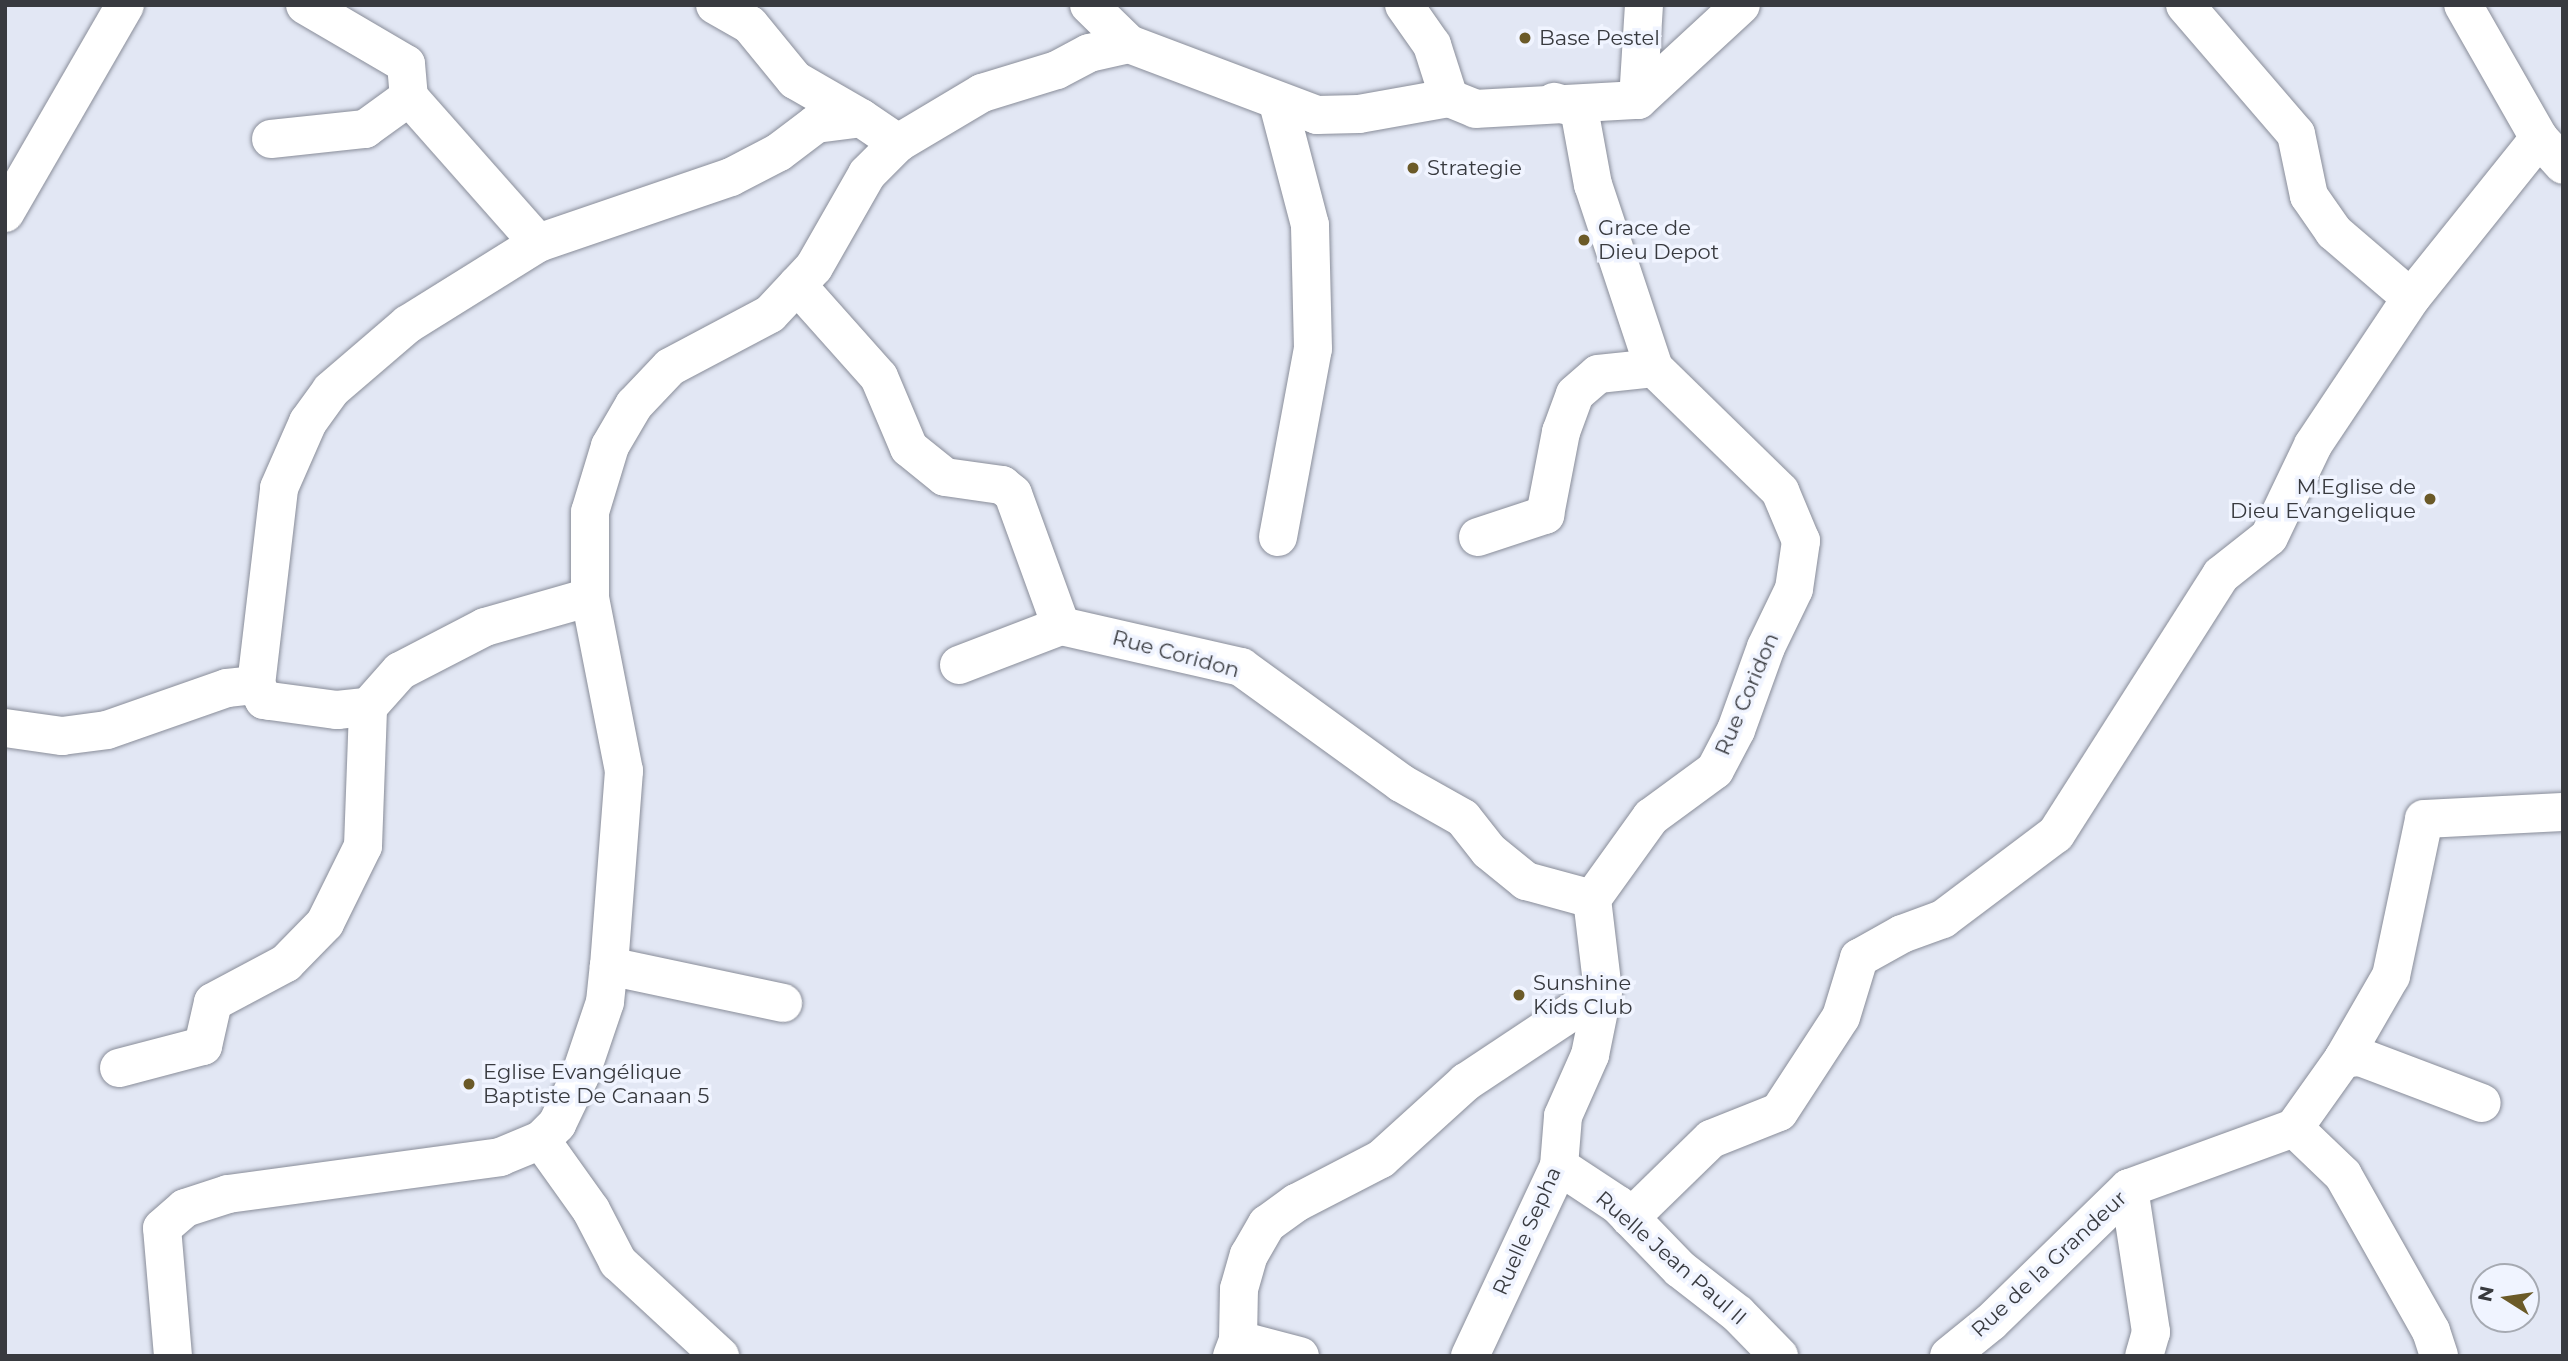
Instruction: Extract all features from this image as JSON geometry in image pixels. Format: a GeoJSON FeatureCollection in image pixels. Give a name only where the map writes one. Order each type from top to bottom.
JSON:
{"type":"FeatureCollection","features":[{"type":"Feature","properties":{"kind":"street"},"geometry":{"type":"LineString","coordinates":[[5,213],[125,5]]}},
{"type":"Feature","properties":{"kind":"street"},"geometry":{"type":"LineString","coordinates":[[305,5],[406,64],[409,97],[538,243]]}},
{"type":"Feature","properties":{"kind":"street"},"geometry":{"type":"LineString","coordinates":[[715,5],[750,25],[796,80],[898,142]]}},
{"type":"Feature","properties":{"kind":"street"},"geometry":{"type":"LineString","coordinates":[[1089,5],[1129,44],[1278,103],[1317,115],[1359,114],[1449,98],[1476,109],[1553,102],[1638,100],[1741,5]]}},
{"type":"Feature","properties":{"kind":"street"},"geometry":{"type":"LineString","coordinates":[[1404,5],[1433,45],[1449,98]]}},
{"type":"Feature","properties":{"kind":"street"},"geometry":{"type":"LineString","coordinates":[[1638,100],[1644,5]]}},
{"type":"Feature","properties":{"kind":"street"},"geometry":{"type":"LineString","coordinates":[[2185,5],[2296,134],[2309,196],[2334,232],[2411,298]]}},
{"type":"Feature","properties":{"kind":"street"},"geometry":{"type":"LineString","coordinates":[[1630,1218],[1711,1139],[1779,1112],[1841,1017],[1859,958],[1902,934],[1943,919],[2056,834],[2221,575],[2269,537],[2313,444],[2411,298],[2551,152],[2463,5]]}},
{"type":"Feature","properties":{"kind":"street"},"geometry":{"type":"LineString","coordinates":[[173,1356],[162,1228],[185,1208],[228,1194],[500,1157],[541,1140],[557,1124],[580,1076],[605,1002],[609,966],[624,771],[590,597],[590,512],[610,446],[634,405],[670,367],[770,314],[797,285],[845,219],[867,174],[898,142],[982,93],[1057,70],[1089,53],[1129,44]]}},
{"type":"Feature","properties":{"kind":"street"},"geometry":{"type":"LineString","coordinates":[[271,139],[365,129],[409,97]]}},
{"type":"Feature","properties":{"kind":"street","name":"Rue Coridon"},"geometry":{"type":"LineString","coordinates":[[1061,626],[1241,667],[1401,783],[1463,818],[1489,851],[1526,881],[1592,899],[1651,817],[1715,770],[1736,730],[1794,589],[1801,541],[1780,491],[1654,368],[1592,185],[1579,109],[1553,102]]}},
{"type":"Feature","properties":{"kind":"street"},"geometry":{"type":"LineString","coordinates":[[1278,103],[1310,225],[1313,349],[1278,537]]}},
{"type":"Feature","properties":{"kind":"street"},"geometry":{"type":"LineString","coordinates":[[368,707],[337,710],[264,700],[256,685],[279,488],[308,422],[331,390],[368,355],[408,324],[538,243],[731,177],[779,152],[816,124],[861,118]]}},
{"type":"Feature","properties":{"kind":"street"},"geometry":{"type":"LineString","coordinates":[[797,285],[879,377],[909,448],[945,477],[1002,485],[1013,494],[1061,626],[959,665]]}},
{"type":"Feature","properties":{"kind":"street"},"geometry":{"type":"LineString","coordinates":[[1478,537],[1545,515],[1561,432],[1575,394],[1598,374],[1654,368]]}},
{"type":"Feature","properties":{"kind":"street"},"geometry":{"type":"LineString","coordinates":[[119,1068],[203,1046],[213,1002],[286,962],[325,923],[363,846],[368,707],[400,671],[485,627],[590,597]]}},
{"type":"Feature","properties":{"kind":"street"},"geometry":{"type":"LineString","coordinates":[[5,728],[62,736],[107,730],[226,688],[256,685]]}},
{"type":"Feature","properties":{"kind":"street"},"geometry":{"type":"LineString","coordinates":[[2439,1356],[2431,1331],[2343,1175],[2294,1128],[2343,1059],[2391,976],[2424,819],[2563,812]]}},
{"type":"Feature","properties":{"kind":"street","name":"Ruelle Sepha"},"geometry":{"type":"LineString","coordinates":[[1470,1356],[1559,1166],[1563,1115],[1590,1055],[1603,991],[1592,899]]}},
{"type":"Feature","properties":{"kind":"street"},"geometry":{"type":"LineString","coordinates":[[609,966],[783,1003]]}},
{"type":"Feature","properties":{"kind":"street"},"geometry":{"type":"LineString","coordinates":[[1300,1356],[1235,1348],[1239,1289],[1249,1255],[1267,1224],[1296,1203],[1381,1159],[1466,1082],[1603,991]]}},
{"type":"Feature","properties":{"kind":"street"},"geometry":{"type":"LineString","coordinates":[[2343,1059],[2360,1057],[2482,1103]]}},
{"type":"Feature","properties":{"kind":"street","name":"Rue de la Grandeur"},"geometry":{"type":"LineString","coordinates":[[1949,1356],[1992,1322],[2129,1188],[2294,1128]]}},
{"type":"Feature","properties":{"kind":"street"},"geometry":{"type":"LineString","coordinates":[[541,1140],[592,1210],[618,1262],[720,1356]]}},
{"type":"Feature","properties":{"kind":"street","name":"Ruelle Jean Paul II"},"geometry":{"type":"LineString","coordinates":[[1559,1166],[1630,1218],[1680,1269],[1738,1314],[1779,1356]]}},
{"type":"Feature","properties":{"kind":"street"},"geometry":{"type":"LineString","coordinates":[[2129,1188],[2151,1332],[2144,1356]]}},
{"type":"Feature","properties":{"kind":"place","name":"Base Pestel"},"geometry":{"type":"Point","coordinates":[1525,38]}},
{"type":"Feature","properties":{"kind":"place","name":"Strategie"},"geometry":{"type":"Point","coordinates":[1413,168]}},
{"type":"Feature","properties":{"kind":"place","name":"Grace de Dieu Depot"},"geometry":{"type":"Point","coordinates":[1584,240]}},
{"type":"Feature","properties":{"kind":"place","name":"M.Eglise de Dieu Evangelique"},"geometry":{"type":"Point","coordinates":[2430,499]}},
{"type":"Feature","properties":{"kind":"place","name":"Sunshine Kids Club"},"geometry":{"type":"Point","coordinates":[1519,995]}},
{"type":"Feature","properties":{"kind":"place","name":"Eglise Evangélique Baptiste De Canaan 5"},"geometry":{"type":"Point","coordinates":[469,1084]}}]}
